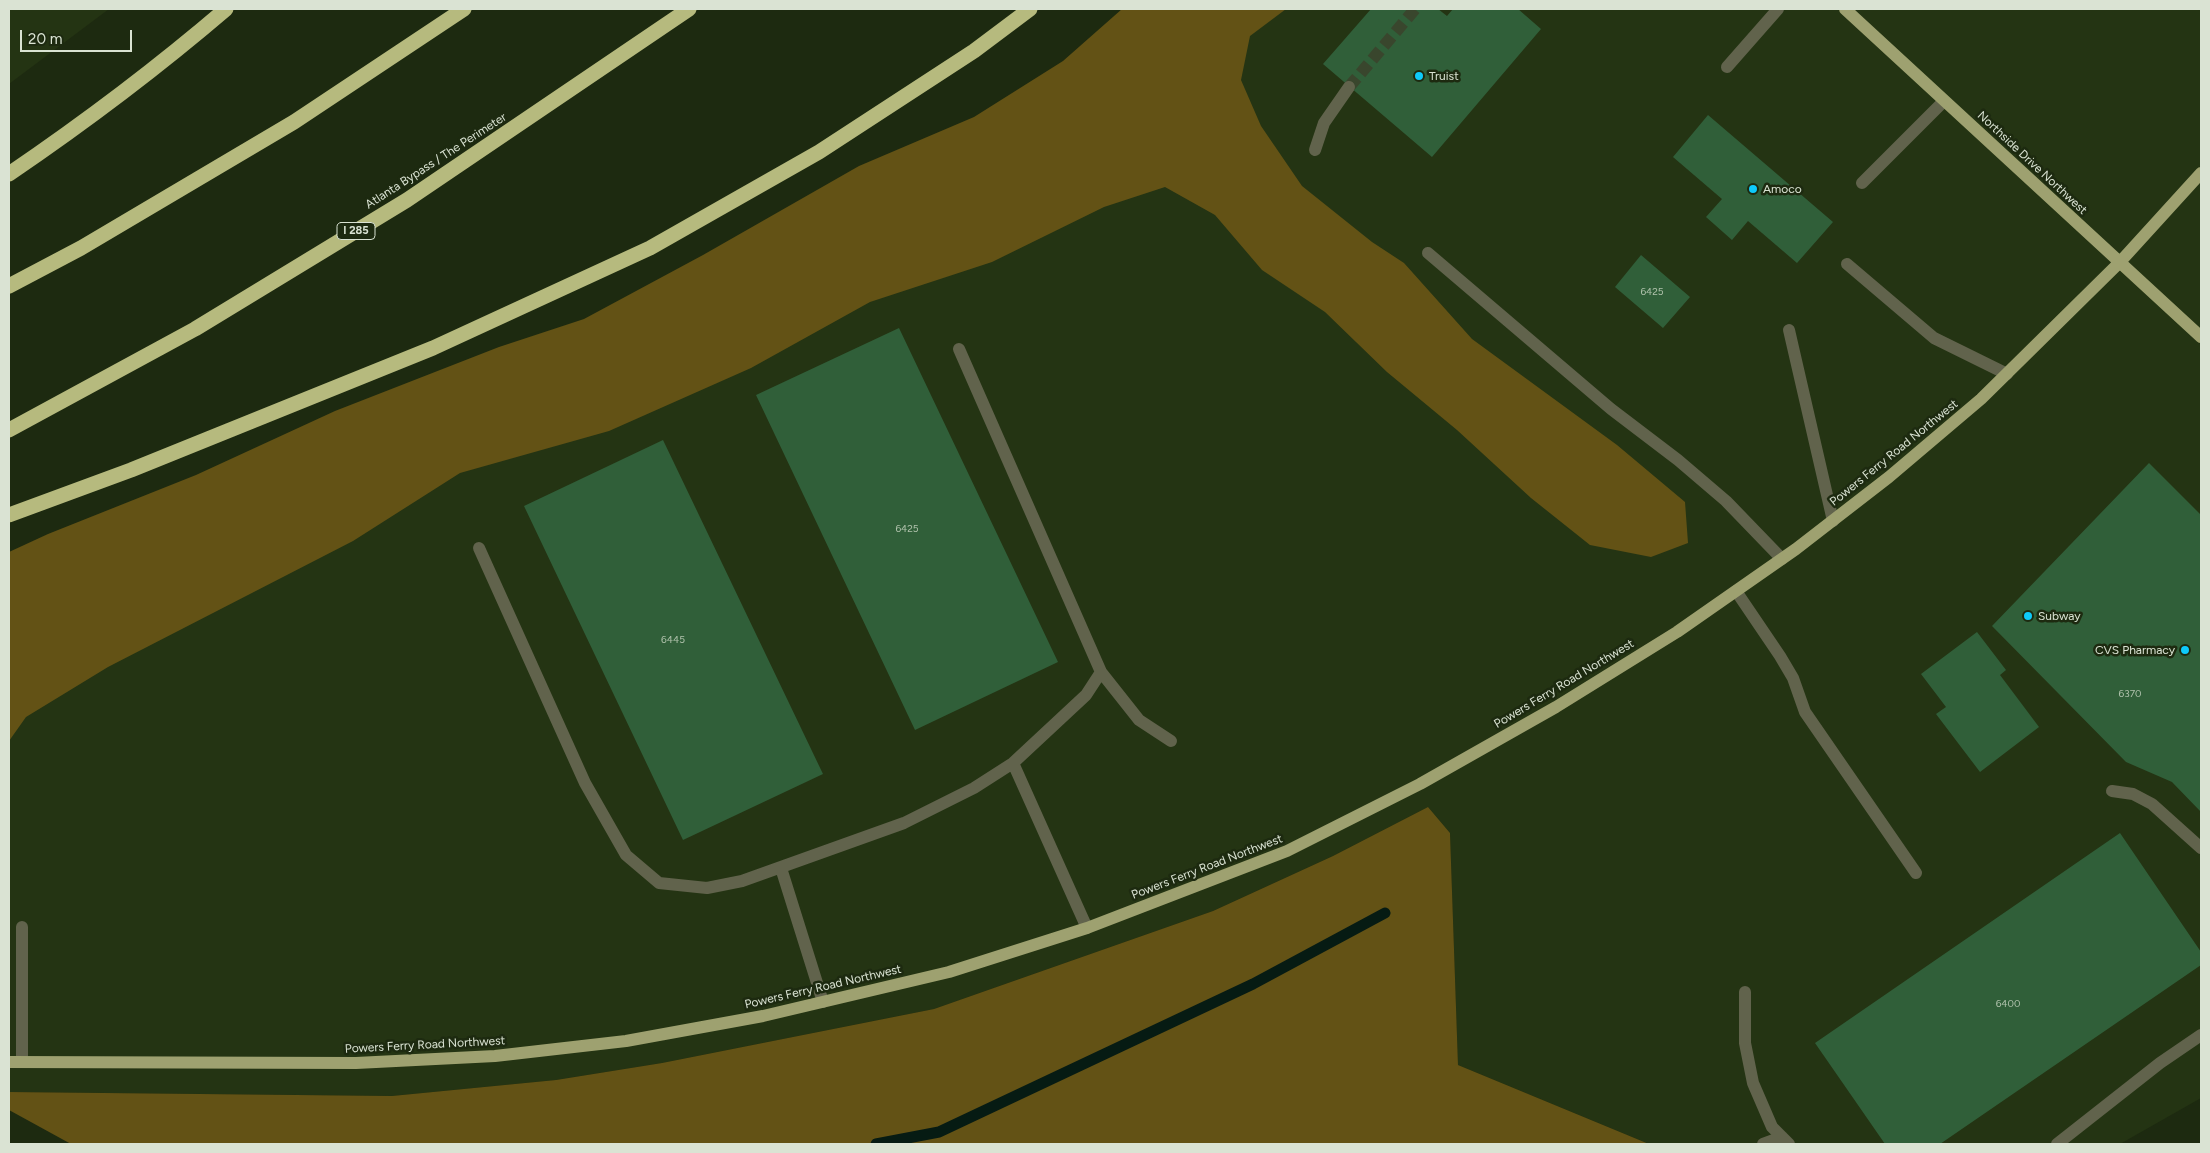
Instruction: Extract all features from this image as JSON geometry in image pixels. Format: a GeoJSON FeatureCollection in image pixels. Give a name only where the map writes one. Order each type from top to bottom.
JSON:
{"type":"FeatureCollection","features":[{"type":"Feature","properties":{"kind":"highway"},"geometry":{"type":"LineString","coordinates":[[9,174],[80,126],[190,40],[226,9]]}},
{"type":"Feature","properties":{"kind":"highway"},"geometry":{"type":"LineString","coordinates":[[9,286],[81,248],[294,122],[464,9]]}},
{"type":"Feature","properties":{"kind":"highway","name":"Atlanta Bypass / The Perimeter"},"geometry":{"type":"LineString","coordinates":[[9,430],[195,329],[408,200],[689,9]]}},
{"type":"Feature","properties":{"kind":"highway"},"geometry":{"type":"LineString","coordinates":[[9,515],[131,470],[433,348],[650,248],[819,152],[974,51],[1030,9]]}},
{"type":"Feature","properties":{"kind":"main road","name":"Northside Drive Northwest"},"geometry":{"type":"LineString","coordinates":[[1845,9],[2201,337]]}},
{"type":"Feature","properties":{"kind":"main road","name":"Powers Ferry Road Northwest"},"geometry":{"type":"LineString","coordinates":[[15,1062],[356,1063],[495,1056],[626,1041],[763,1016],[949,972],[1087,928],[1288,852],[1420,784],[1556,707],[1677,632],[1782,559],[1888,477],[1981,399],[2120,262],[2201,173]]}},
{"type":"Feature","properties":{"kind":"lane"},"geometry":{"type":"LineString","coordinates":[[1727,67],[1778,9]]}},
{"type":"Feature","properties":{"kind":"lane"},"geometry":{"type":"LineString","coordinates":[[1315,150],[1324,122],[1349,87]]}},
{"type":"Feature","properties":{"kind":"lane"},"geometry":{"type":"LineString","coordinates":[[1862,183],[1944,101]]}},
{"type":"Feature","properties":{"kind":"lane"},"geometry":{"type":"LineString","coordinates":[[1428,253],[1611,409],[1678,460],[1726,501],[1782,559]]}},
{"type":"Feature","properties":{"kind":"lane"},"geometry":{"type":"LineString","coordinates":[[1847,264],[1934,338],[2007,374]]}},
{"type":"Feature","properties":{"kind":"lane"},"geometry":{"type":"LineString","coordinates":[[1789,330],[1833,521]]}},
{"type":"Feature","properties":{"kind":"lane"},"geometry":{"type":"LineString","coordinates":[[959,349],[1101,672],[1139,720],[1171,741]]}},
{"type":"Feature","properties":{"kind":"lane"},"geometry":{"type":"LineString","coordinates":[[479,548],[585,783],[626,855],[659,883],[707,888],[742,881],[904,823],[974,788],[1013,764],[1086,695],[1101,672]]}},
{"type":"Feature","properties":{"kind":"lane"},"geometry":{"type":"LineString","coordinates":[[1736,591],[1789,671],[1805,712],[1916,873]]}},
{"type":"Feature","properties":{"kind":"lane"},"geometry":{"type":"LineString","coordinates":[[1013,764],[1087,928]]}},
{"type":"Feature","properties":{"kind":"lane"},"geometry":{"type":"LineString","coordinates":[[2112,791],[2133,794],[2152,804],[2201,848]]}},
{"type":"Feature","properties":{"kind":"lane"},"geometry":{"type":"LineString","coordinates":[[781,868],[823,1002]]}},
{"type":"Feature","properties":{"kind":"lane"},"geometry":{"type":"LineString","coordinates":[[15,1062],[22,927]]}},
{"type":"Feature","properties":{"kind":"lane"},"geometry":{"type":"LineString","coordinates":[[1745,992],[1745,1043],[1753,1083],[1772,1127],[1786,1140]]}},
{"type":"Feature","properties":{"kind":"lane"},"geometry":{"type":"LineString","coordinates":[[2058,1144],[2160,1063],[2201,1035]]}},
{"type":"Feature","properties":{"kind":"lane"},"geometry":{"type":"LineString","coordinates":[[1763,1144],[1786,1140]]}},
{"type":"Feature","properties":{"kind":"shaded area"},"geometry":{"type":"Polygon","coordinates":[[[9,9],[109,9],[9,84],[9,9]]]}},
{"type":"Feature","properties":{"kind":"shaded area"},"geometry":{"type":"Polygon","coordinates":[[[1122,9],[1286,9],[1250,36],[1241,80],[1261,126],[1302,186],[1372,242],[1404,263],[1472,339],[1617,445],[1685,502],[1688,543],[1651,557],[1590,545],[1531,498],[1457,430],[1387,372],[1325,312],[1262,270],[1215,215],[1165,187],[1104,207],[992,262],[870,302],[751,368],[609,431],[460,473],[353,541],[108,667],[26,717],[9,741],[9,552],[48,534],[196,475],[335,411],[499,347],[584,319],[703,255],[859,166],[974,117],[1063,61],[1122,9]]]}},
{"type":"Feature","properties":{"kind":"shaded area"},"geometry":{"type":"Polygon","coordinates":[[[1286,9],[2201,9],[2201,1098],[2120,1144],[1649,1144],[1458,1065],[1450,833],[1428,807],[1333,856],[1213,911],[934,1009],[662,1063],[556,1080],[392,1096],[9,1092],[9,631],[1103,101],[1286,9]]]}},
{"type":"Feature","properties":{"kind":"shaded area"},"geometry":{"type":"Polygon","coordinates":[[[1428,807],[1450,833],[1458,1065],[1649,1144],[71,1144],[9,1110],[9,1092],[392,1096],[556,1080],[662,1063],[934,1009],[1213,911],[1333,856],[1428,807]]]}},
{"type":"Feature","properties":{"kind":"building","name":"Truist"},"geometry":{"type":"Polygon","coordinates":[[[1371,9],[1438,9],[1447,16],[1453,9],[1518,9],[1541,29],[1432,157],[1323,64],[1371,9]]]}},
{"type":"Feature","properties":{"kind":"building","name":"Amoco"},"geometry":{"type":"Polygon","coordinates":[[[1708,115],[1833,222],[1797,263],[1748,221],[1732,240],[1706,217],[1722,199],[1673,157],[1708,115]]]}},
{"type":"Feature","properties":{"kind":"building"},"geometry":{"type":"Polygon","coordinates":[[[1641,255],[1690,297],[1663,328],[1615,287],[1641,255]]]}},
{"type":"Feature","properties":{"kind":"building"},"geometry":{"type":"Polygon","coordinates":[[[899,328],[1058,662],[915,730],[756,395],[899,328]]]}},
{"type":"Feature","properties":{"kind":"building"},"geometry":{"type":"Polygon","coordinates":[[[663,440],[823,774],[683,840],[524,506],[663,440]]]}},
{"type":"Feature","properties":{"kind":"building"},"geometry":{"type":"Polygon","coordinates":[[[2149,463],[2201,515],[2201,812],[2172,782],[2126,762],[1992,626],[2149,463]]]}},
{"type":"Feature","properties":{"kind":"building"},"geometry":{"type":"Polygon","coordinates":[[[1977,632],[2006,670],[2000,675],[2039,727],[1980,772],[1936,714],[1946,707],[1921,674],[1977,632]]]}},
{"type":"Feature","properties":{"kind":"building"},"geometry":{"type":"Polygon","coordinates":[[[2120,833],[2201,952],[2201,965],[1940,1144],[1885,1144],[1815,1043],[2120,833]]]}},
{"type":"Feature","properties":{"kind":"waterway"},"geometry":{"type":"LineString","coordinates":[[876,1144],[939,1132],[1253,984],[1385,913]]}},
{"type":"Feature","properties":{"kind":"tunnel"},"geometry":{"type":"LineString","coordinates":[[1349,87],[1415,9]]}},
{"type":"Feature","properties":{"kind":"place","name":"Truist"},"geometry":{"type":"Point","coordinates":[1419,76]}},
{"type":"Feature","properties":{"kind":"place","name":"Amoco"},"geometry":{"type":"Point","coordinates":[1753,189]}},
{"type":"Feature","properties":{"kind":"place","name":"Subway"},"geometry":{"type":"Point","coordinates":[2028,616]}},
{"type":"Feature","properties":{"kind":"place","name":"CVS Pharmacy"},"geometry":{"type":"Point","coordinates":[2185,650]}}]}
